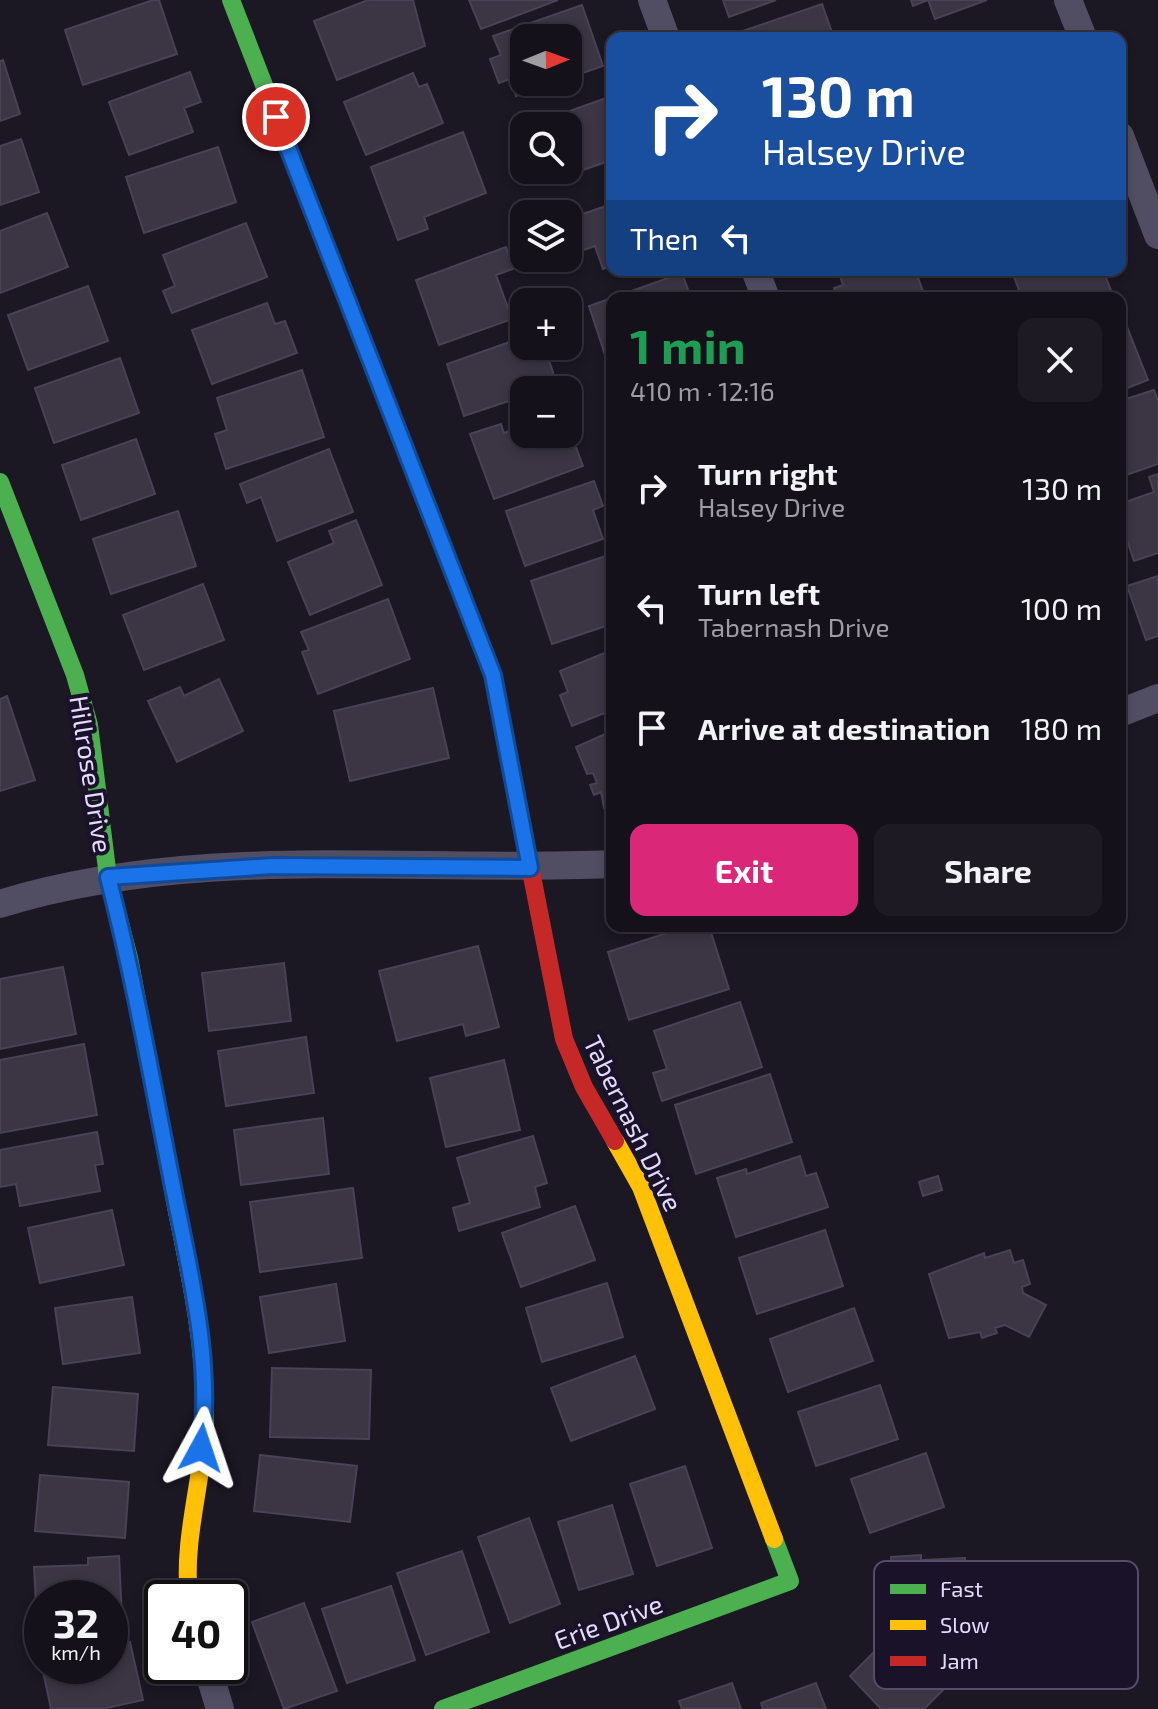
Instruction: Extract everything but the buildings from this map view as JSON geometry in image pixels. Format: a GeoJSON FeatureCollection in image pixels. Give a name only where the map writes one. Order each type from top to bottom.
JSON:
{"type":"FeatureCollection","features":[{"type":"Feature","properties":{"kind":"street","name":"Tabernash Drive"},"geometry":{"type":"LineString","coordinates":[[231,0],[493,675],[564,1039],[584,1087],[641,1187],[790,1581]]}},
{"type":"Feature","properties":{"kind":"street"},"geometry":{"type":"LineString","coordinates":[[652,0],[664,32]]}},
{"type":"Feature","properties":{"kind":"street"},"geometry":{"type":"LineString","coordinates":[[1068,0],[1081,32]]}},
{"type":"Feature","properties":{"kind":"street"},"geometry":{"type":"LineString","coordinates":[[1126,152],[1158,235]]}},
{"type":"Feature","properties":{"kind":"street","name":"Hillrose Drive"},"geometry":{"type":"LineString","coordinates":[[0,482],[75,675],[89,725],[108,877],[129,958],[202,1340],[205,1417],[187,1580]]}},
{"type":"Feature","properties":{"kind":"street"},"geometry":{"type":"LineString","coordinates":[[1126,711],[1158,698]]}},
{"type":"Feature","properties":{"kind":"street"},"geometry":{"type":"LineString","coordinates":[[0,904],[69,884],[108,877],[273,866],[530,868],[606,864]]}},
{"type":"Feature","properties":{"kind":"street","name":"Erie Drive"},"geometry":{"type":"LineString","coordinates":[[443,1709],[790,1581]]}},
{"type":"Feature","properties":{"kind":"street"},"geometry":{"type":"LineString","coordinates":[[212,1684],[220,1709]]}},
{"type":"Feature","properties":{"kind":"traffic: fast"},"geometry":{"type":"LineString","coordinates":[[231,0],[493,675],[508,754]]}},
{"type":"Feature","properties":{"kind":"traffic: fast"},"geometry":{"type":"LineString","coordinates":[[0,482],[75,675],[89,725],[108,877],[129,958],[176,1206]]}},
{"type":"Feature","properties":{"kind":"traffic: fast"},"geometry":{"type":"LineString","coordinates":[[443,1709],[790,1581],[774,1539]]}},
{"type":"Feature","properties":{"kind":"traffic: slow"},"geometry":{"type":"LineString","coordinates":[[615,1141],[641,1187],[774,1539]]}},
{"type":"Feature","properties":{"kind":"traffic: slow"},"geometry":{"type":"LineString","coordinates":[[176,1206],[196,1309],[205,1414],[188,1580]]}},
{"type":"Feature","properties":{"kind":"traffic: jam"},"geometry":{"type":"LineString","coordinates":[[508,754],[564,1039],[584,1087],[615,1141]]}},
{"type":"Feature","properties":{"kind":"route"},"geometry":{"type":"LineString","coordinates":[[201,1448],[205,1417],[202,1340],[129,958],[108,877],[273,866],[530,868],[503,714],[493,675],[276,117]]}}]}
